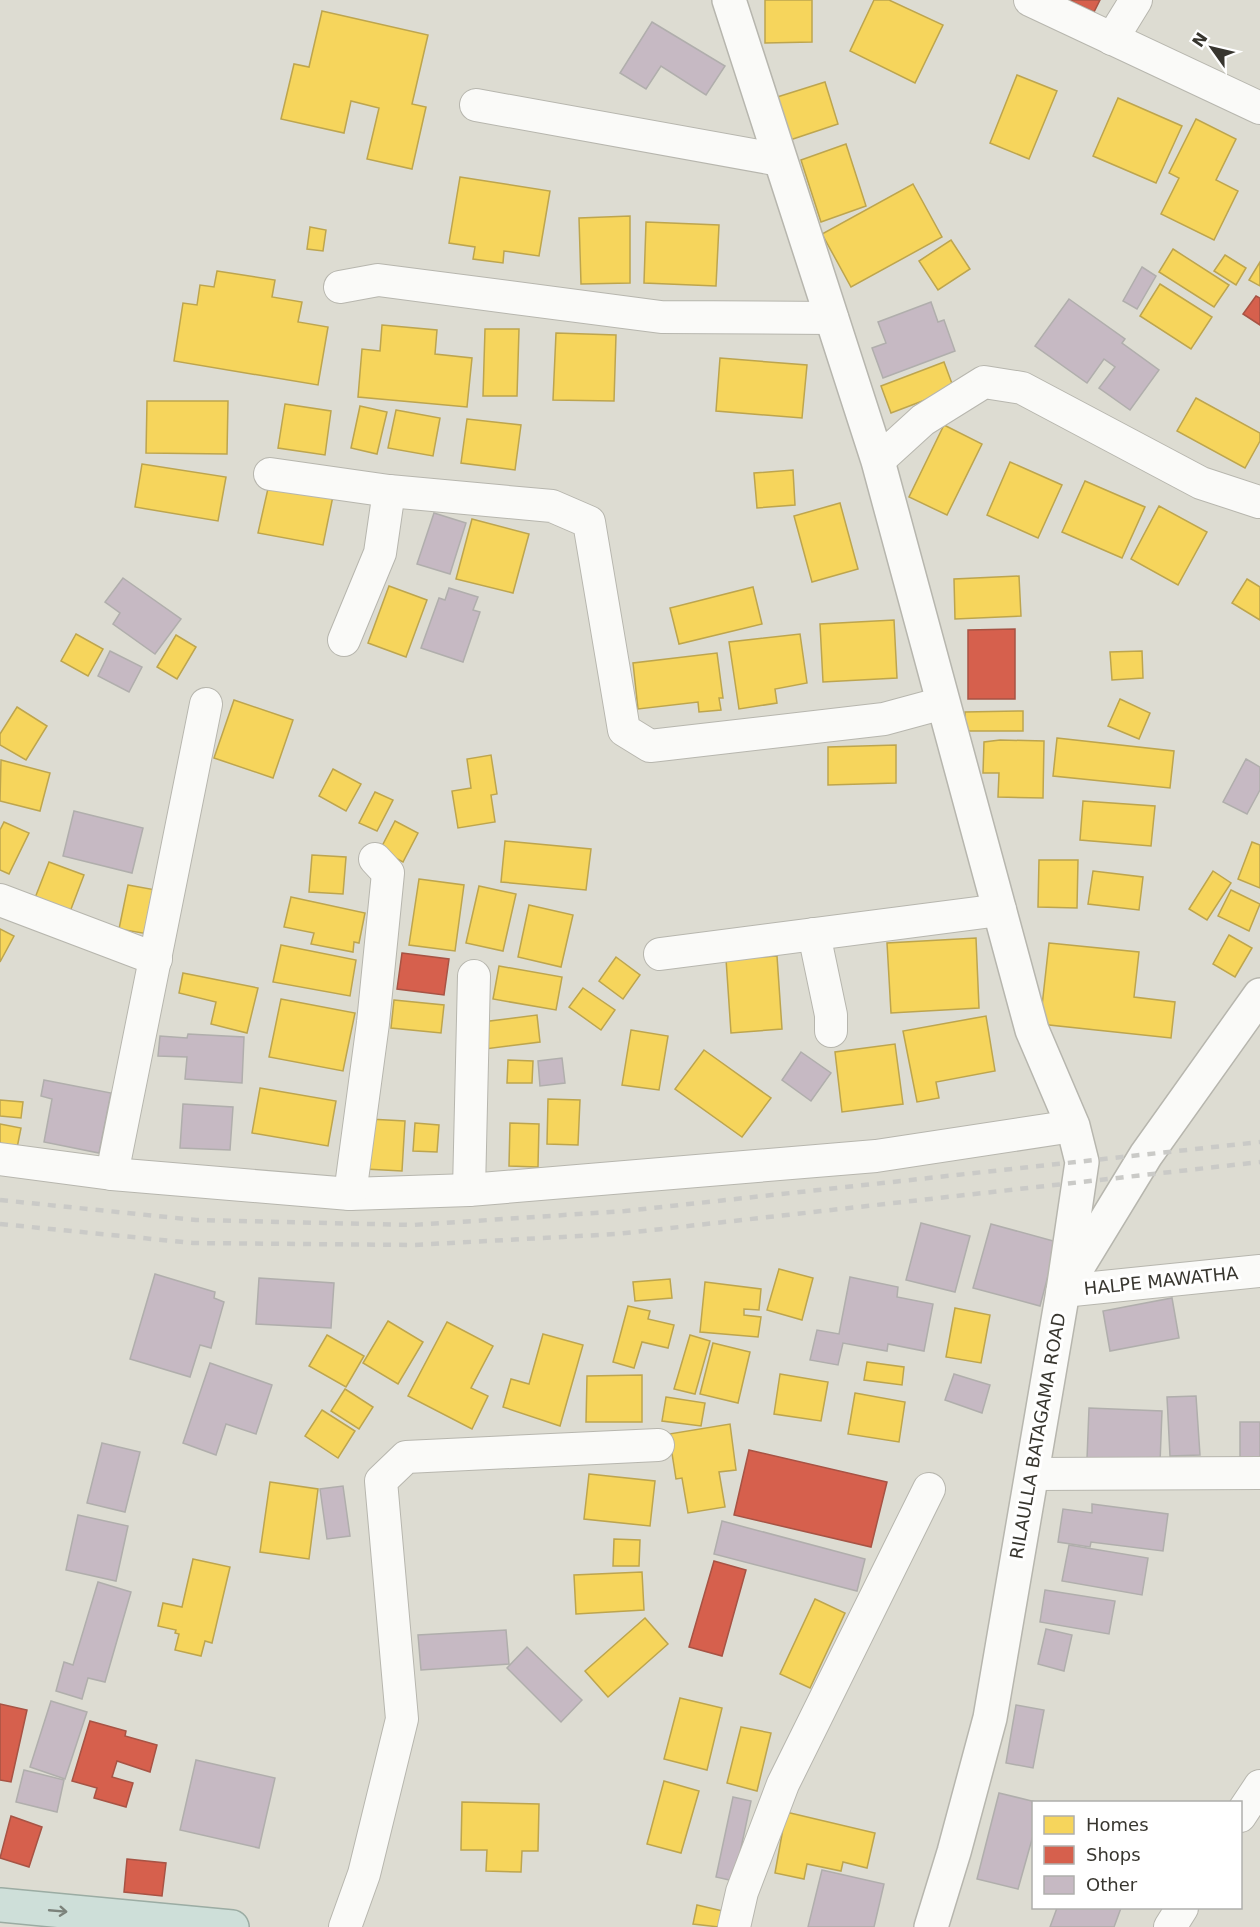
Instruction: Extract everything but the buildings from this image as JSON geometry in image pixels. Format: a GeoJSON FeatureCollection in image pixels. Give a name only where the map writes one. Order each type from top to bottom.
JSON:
{"type":"FeatureCollection","features":[{"type":"Feature","properties":{"kind":"highway"},"geometry":{"type":"LineString","coordinates":[[0,1905],[232,1927]]}},
{"type":"Feature","properties":{"kind":"street"},"geometry":{"type":"LineString","coordinates":[[729,0],[878,461],[1032,1030],[1073,1126],[1082,1162],[1063,1291]]}},
{"type":"Feature","properties":{"kind":"street"},"geometry":{"type":"LineString","coordinates":[[1030,0],[1260,108]]}},
{"type":"Feature","properties":{"kind":"street"},"geometry":{"type":"LineString","coordinates":[[1112,39],[1136,0]]}},
{"type":"Feature","properties":{"kind":"street"},"geometry":{"type":"LineString","coordinates":[[476,105],[780,160]]}},
{"type":"Feature","properties":{"kind":"street"},"geometry":{"type":"LineString","coordinates":[[340,287],[378,280],[661,317],[832,318]]}},
{"type":"Feature","properties":{"kind":"street"},"geometry":{"type":"LineString","coordinates":[[878,461],[923,420],[984,382],[1022,388],[1201,483],[1259,502]]}},
{"type":"Feature","properties":{"kind":"street"},"geometry":{"type":"LineString","coordinates":[[270,474],[389,490],[552,506],[589,522],[624,730],[650,746],[884,719],[943,703]]}},
{"type":"Feature","properties":{"kind":"street"},"geometry":{"type":"LineString","coordinates":[[344,640],[380,553],[389,490]]}},
{"type":"Feature","properties":{"kind":"street"},"geometry":{"type":"LineString","coordinates":[[112,1174],[206,704]]}},
{"type":"Feature","properties":{"kind":"street"},"geometry":{"type":"LineString","coordinates":[[350,1194],[373,1023],[388,873],[375,859]]}},
{"type":"Feature","properties":{"kind":"street"},"geometry":{"type":"LineString","coordinates":[[0,900],[156,959]]}},
{"type":"Feature","properties":{"kind":"street"},"geometry":{"type":"LineString","coordinates":[[660,954],[1000,910]]}},
{"type":"Feature","properties":{"kind":"street"},"geometry":{"type":"LineString","coordinates":[[814,934],[831,1015],[831,1031]]}},
{"type":"Feature","properties":{"kind":"street"},"geometry":{"type":"LineString","coordinates":[[469,1190],[474,976]]}},
{"type":"Feature","properties":{"kind":"street","name":"RILAULLA BATAGAMA ROAD"},"geometry":{"type":"LineString","coordinates":[[931,1927],[990,1718],[1063,1291],[1146,1155],[1260,995]]}},
{"type":"Feature","properties":{"kind":"street"},"geometry":{"type":"LineString","coordinates":[[0,1159],[112,1174],[350,1194],[469,1190],[876,1156],[1073,1126]]}},
{"type":"Feature","properties":{"kind":"street","name":"HALPE MAWATHA"},"geometry":{"type":"LineString","coordinates":[[1063,1291],[1260,1271]]}},
{"type":"Feature","properties":{"kind":"street"},"geometry":{"type":"LineString","coordinates":[[345,1927],[363,1874],[402,1719],[381,1481],[406,1457],[658,1445]]}},
{"type":"Feature","properties":{"kind":"street"},"geometry":{"type":"LineString","coordinates":[[1032,1473],[1260,1473]]}},
{"type":"Feature","properties":{"kind":"street"},"geometry":{"type":"LineString","coordinates":[[734,1927],[742,1892],[783,1784],[929,1489]]}},
{"type":"Feature","properties":{"kind":"street"},"geometry":{"type":"LineString","coordinates":[[1242,1813],[1260,1786]]}},
{"type":"Feature","properties":{"kind":"street"},"geometry":{"type":"LineString","coordinates":[[1170,1927],[1181,1909]]}},
{"type":"Feature","properties":{"kind":"railway"},"geometry":{"type":"LineString","coordinates":[[0,1200],[196,1220],[413,1225],[625,1211],[1260,1142]]}},
{"type":"Feature","properties":{"kind":"railway"},"geometry":{"type":"LineString","coordinates":[[0,1224],[193,1243],[413,1245],[617,1234],[1260,1162]]}}]}
